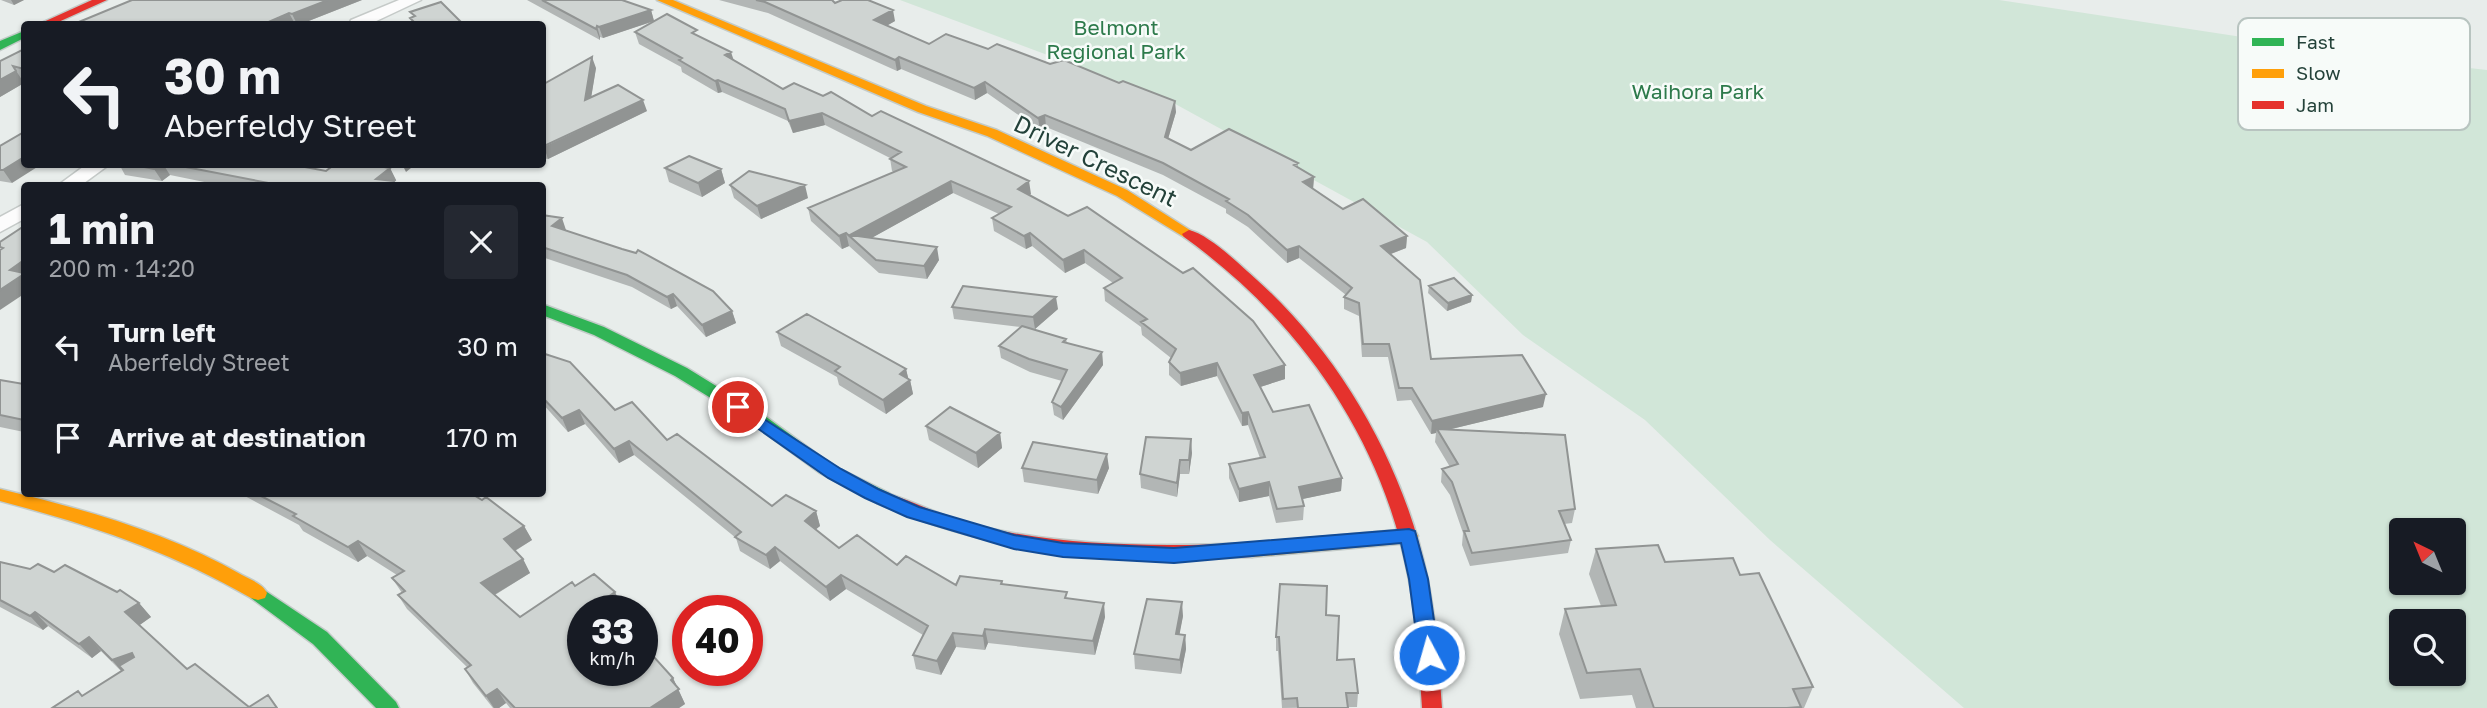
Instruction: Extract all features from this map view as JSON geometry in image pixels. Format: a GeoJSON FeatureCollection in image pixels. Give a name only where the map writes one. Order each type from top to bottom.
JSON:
{"type":"FeatureCollection","features":[{"type":"Feature","properties":{"kind":"street"},"geometry":{"type":"LineString","coordinates":[[52,21],[101,0]]}},
{"type":"Feature","properties":{"kind":"street"},"geometry":{"type":"LineString","coordinates":[[364,21],[412,0]]}},
{"type":"Feature","properties":{"kind":"street","name":"Driver Crescent"},"geometry":{"type":"LineString","coordinates":[[663,0],[930,114],[996,136],[1135,200],[1192,234],[1256,286],[1295,326],[1331,373],[1369,437],[1409,536],[1427,635],[1432,708]]}},
{"type":"Feature","properties":{"kind":"street"},"geometry":{"type":"LineString","coordinates":[[0,46],[21,36]]}},
{"type":"Feature","properties":{"kind":"street"},"geometry":{"type":"LineString","coordinates":[[72,182],[95,168]]}},
{"type":"Feature","properties":{"kind":"street"},"geometry":{"type":"LineString","coordinates":[[0,226],[21,213]]}},
{"type":"Feature","properties":{"kind":"street"},"geometry":{"type":"LineString","coordinates":[[546,311],[625,343],[681,372],[758,419],[835,474],[871,494],[913,512],[979,533],[1063,550],[1174,555],[1409,536]]}},
{"type":"Feature","properties":{"kind":"street"},"geometry":{"type":"LineString","coordinates":[[0,495],[126,529],[226,576],[279,607],[311,630],[368,684],[389,708]]}},
{"type":"Feature","properties":{"kind":"green space"},"geometry":{"type":"Polygon","coordinates":[[[900,0],[1999,0],[2238,36],[2238,130],[2470,130],[2470,68],[2487,70],[2487,708],[1964,708],[1770,540],[1645,420],[1523,335],[1427,242],[1168,100],[900,0]]]}},
{"type":"Feature","properties":{"kind":"building"},"geometry":{"type":"Polygon","coordinates":[[[132,0],[328,0],[271,21],[81,21],[132,0]]]}},
{"type":"Feature","properties":{"kind":"building"},"geometry":{"type":"Polygon","coordinates":[[[542,0],[622,0],[651,10],[597,26],[596,29],[542,0]]]}},
{"type":"Feature","properties":{"kind":"building"},"geometry":{"type":"Polygon","coordinates":[[[756,0],[832,0],[835,3],[842,0],[868,0],[893,10],[874,20],[929,44],[946,34],[988,49],[997,44],[1050,64],[1064,60],[1119,83],[1123,81],[1175,101],[1165,137],[1191,150],[1229,129],[1298,163],[1294,165],[1314,177],[1303,182],[1343,209],[1363,199],[1407,236],[1381,246],[1420,280],[1431,359],[1522,355],[1546,394],[1432,421],[1412,388],[1399,388],[1389,344],[1363,344],[1359,303],[1344,297],[1352,288],[1299,246],[1287,250],[1248,215],[1226,201],[1229,199],[1163,163],[1045,115],[1038,118],[985,82],[974,88],[899,57],[895,60],[756,0]]]}},
{"type":"Feature","properties":{"kind":"building"},"geometry":{"type":"Polygon","coordinates":[[[441,2],[460,21],[413,21],[410,18],[415,16],[410,12],[441,2]]]}},
{"type":"Feature","properties":{"kind":"building"},"geometry":{"type":"Polygon","coordinates":[[[667,14],[697,30],[692,33],[731,52],[725,55],[783,89],[794,83],[823,96],[831,92],[872,116],[881,111],[1029,181],[1018,189],[1068,216],[1087,207],[1183,273],[1193,268],[1253,321],[1285,365],[1254,375],[1273,412],[1309,405],[1342,478],[1299,487],[1304,506],[1277,509],[1269,482],[1239,489],[1229,464],[1265,457],[1248,412],[1242,413],[1217,363],[1180,373],[1169,362],[1176,349],[1141,322],[1147,319],[1104,288],[1122,278],[1084,250],[1063,260],[1030,233],[1024,236],[992,218],[1011,207],[951,181],[850,235],[937,247],[924,266],[876,260],[846,233],[839,236],[808,208],[906,167],[890,159],[901,152],[822,113],[789,121],[785,109],[715,81],[679,60],[682,58],[635,32],[667,14]]]}},
{"type":"Feature","properties":{"kind":"building"},"geometry":{"type":"Polygon","coordinates":[[[21,50],[21,68],[13,66],[16,71],[0,80],[0,61],[21,50]]]}},
{"type":"Feature","properties":{"kind":"building"},"geometry":{"type":"Polygon","coordinates":[[[592,57],[585,100],[618,85],[643,100],[546,145],[546,83],[592,57]]]}},
{"type":"Feature","properties":{"kind":"building"},"geometry":{"type":"Polygon","coordinates":[[[21,134],[21,159],[0,170],[0,146],[21,134]]]}},
{"type":"Feature","properties":{"kind":"building"},"geometry":{"type":"Polygon","coordinates":[[[689,156],[721,169],[698,183],[665,168],[689,156]]]}},
{"type":"Feature","properties":{"kind":"building"},"geometry":{"type":"Polygon","coordinates":[[[191,168],[310,168],[326,171],[330,168],[390,168],[376,179],[394,181],[393,182],[263,182],[191,168]]]}},
{"type":"Feature","properties":{"kind":"building"},"geometry":{"type":"Polygon","coordinates":[[[749,171],[805,185],[757,206],[730,185],[749,171]]]}},
{"type":"Feature","properties":{"kind":"building"},"geometry":{"type":"Polygon","coordinates":[[[546,216],[562,218],[552,226],[636,253],[638,250],[713,291],[732,311],[702,325],[673,294],[667,297],[627,275],[546,248],[546,216]]]}},
{"type":"Feature","properties":{"kind":"building"},"geometry":{"type":"Polygon","coordinates":[[[21,228],[21,262],[10,270],[21,272],[21,276],[0,290],[0,250],[3,248],[0,247],[0,242],[21,228]]]}},
{"type":"Feature","properties":{"kind":"building"},"geometry":{"type":"Polygon","coordinates":[[[1454,278],[1472,295],[1448,303],[1429,286],[1454,278]]]}},
{"type":"Feature","properties":{"kind":"building"},"geometry":{"type":"Polygon","coordinates":[[[963,286],[1056,297],[1033,317],[952,307],[963,286]]]}},
{"type":"Feature","properties":{"kind":"building"},"geometry":{"type":"Polygon","coordinates":[[[807,314],[906,369],[900,374],[910,380],[883,400],[835,371],[840,367],[777,332],[807,314]]]}},
{"type":"Feature","properties":{"kind":"building"},"geometry":{"type":"Polygon","coordinates":[[[1022,326],[1066,339],[1063,342],[1102,352],[1061,407],[1052,402],[1067,370],[1029,359],[999,346],[1022,326]]]}},
{"type":"Feature","properties":{"kind":"building"},"geometry":{"type":"Polygon","coordinates":[[[546,354],[570,362],[615,410],[632,402],[667,440],[677,434],[772,506],[786,495],[816,511],[805,521],[839,548],[857,535],[897,565],[906,556],[956,585],[960,576],[1002,581],[1001,584],[1067,592],[1065,598],[1104,603],[1093,641],[985,629],[983,636],[953,633],[937,661],[913,655],[928,626],[841,575],[826,587],[775,547],[766,555],[735,537],[741,532],[629,441],[614,449],[579,410],[562,418],[546,401],[546,354]]]}},
{"type":"Feature","properties":{"kind":"building"},"geometry":{"type":"Polygon","coordinates":[[[0,380],[21,384],[21,419],[0,415],[0,380]]]}},
{"type":"Feature","properties":{"kind":"building"},"geometry":{"type":"Polygon","coordinates":[[[950,407],[1000,433],[976,453],[926,426],[950,407]]]}},
{"type":"Feature","properties":{"kind":"building"},"geometry":{"type":"Polygon","coordinates":[[[1437,429],[1565,435],[1575,509],[1559,511],[1571,540],[1472,553],[1464,531],[1469,531],[1452,482],[1442,469],[1458,464],[1437,429]]]}},
{"type":"Feature","properties":{"kind":"building"},"geometry":{"type":"Polygon","coordinates":[[[1146,437],[1191,439],[1189,460],[1180,460],[1177,483],[1140,474],[1146,437]]]}},
{"type":"Feature","properties":{"kind":"building"},"geometry":{"type":"Polygon","coordinates":[[[1033,442],[1107,454],[1097,480],[1022,468],[1033,442]]]}},
{"type":"Feature","properties":{"kind":"building"},"geometry":{"type":"Polygon","coordinates":[[[263,497],[477,497],[482,500],[486,497],[524,526],[504,539],[523,559],[481,583],[520,617],[572,582],[575,586],[594,574],[615,592],[611,595],[567,595],[567,686],[658,686],[658,661],[672,677],[672,686],[679,689],[650,708],[515,708],[497,689],[486,696],[465,669],[471,665],[398,595],[405,591],[392,578],[404,571],[358,541],[348,547],[293,516],[296,514],[263,497]]]}},
{"type":"Feature","properties":{"kind":"building"},"geometry":{"type":"Polygon","coordinates":[[[1658,545],[1665,562],[1733,558],[1740,575],[1759,573],[1813,687],[1793,689],[1801,707],[1654,708],[1640,669],[1587,673],[1565,609],[1616,605],[1596,549],[1658,545]]]}},
{"type":"Feature","properties":{"kind":"building"},"geometry":{"type":"Polygon","coordinates":[[[0,562],[30,569],[38,564],[54,572],[65,565],[117,592],[120,590],[139,603],[125,612],[187,669],[195,664],[249,707],[268,695],[277,708],[52,708],[78,691],[82,696],[123,670],[119,666],[134,657],[132,653],[112,660],[89,637],[79,644],[35,612],[30,616],[0,600],[0,562]]]}},
{"type":"Feature","properties":{"kind":"building"},"geometry":{"type":"Polygon","coordinates":[[[1280,584],[1327,586],[1326,615],[1339,616],[1337,660],[1354,659],[1358,693],[1346,693],[1348,708],[1298,708],[1297,698],[1283,699],[1279,637],[1276,637],[1280,584]]]}},
{"type":"Feature","properties":{"kind":"building"},"geometry":{"type":"Polygon","coordinates":[[[1147,599],[1182,602],[1176,634],[1185,635],[1180,660],[1134,654],[1147,599]]]}},
{"type":"Feature","properties":{"kind":"traffic: fast"},"geometry":{"type":"LineString","coordinates":[[0,46],[21,36]]}},
{"type":"Feature","properties":{"kind":"traffic: fast"},"geometry":{"type":"LineString","coordinates":[[546,311],[599,331],[681,372],[759,420],[826,469],[883,498]]}},
{"type":"Feature","properties":{"kind":"traffic: fast"},"geometry":{"type":"LineString","coordinates":[[258,593],[320,638],[389,708]]}},
{"type":"Feature","properties":{"kind":"traffic: slow"},"geometry":{"type":"LineString","coordinates":[[663,0],[922,109],[992,133],[1122,193],[1189,234]]}},
{"type":"Feature","properties":{"kind":"traffic: slow"},"geometry":{"type":"LineString","coordinates":[[0,495],[100,523],[165,546],[258,593]]}},
{"type":"Feature","properties":{"kind":"traffic: slow"},"geometry":{"type":"LineString","coordinates":[[1252,550],[1409,536]]}},
{"type":"Feature","properties":{"kind":"traffic: jam"},"geometry":{"type":"LineString","coordinates":[[52,21],[101,0]]}},
{"type":"Feature","properties":{"kind":"traffic: jam"},"geometry":{"type":"LineString","coordinates":[[1189,234],[1228,262],[1265,295],[1299,333],[1330,374],[1357,417],[1399,509],[1413,555],[1426,631],[1432,708]]}},
{"type":"Feature","properties":{"kind":"traffic: jam"},"geometry":{"type":"LineString","coordinates":[[883,498],[926,517],[971,531],[1063,548],[1158,552],[1252,550]]}},
{"type":"Feature","properties":{"kind":"route"},"geometry":{"type":"LineString","coordinates":[[738,407],[835,474],[871,494],[913,512],[1014,542],[1063,550],[1174,555],[1409,536],[1419,579],[1429,655]]}},
{"type":"Feature","properties":{"kind":"park label","name":"Belmont Regional Park"},"geometry":{"type":"Point","coordinates":[1116,39]}},
{"type":"Feature","properties":{"kind":"park label","name":"Waihora Park"},"geometry":{"type":"Point","coordinates":[1698,91]}}]}
